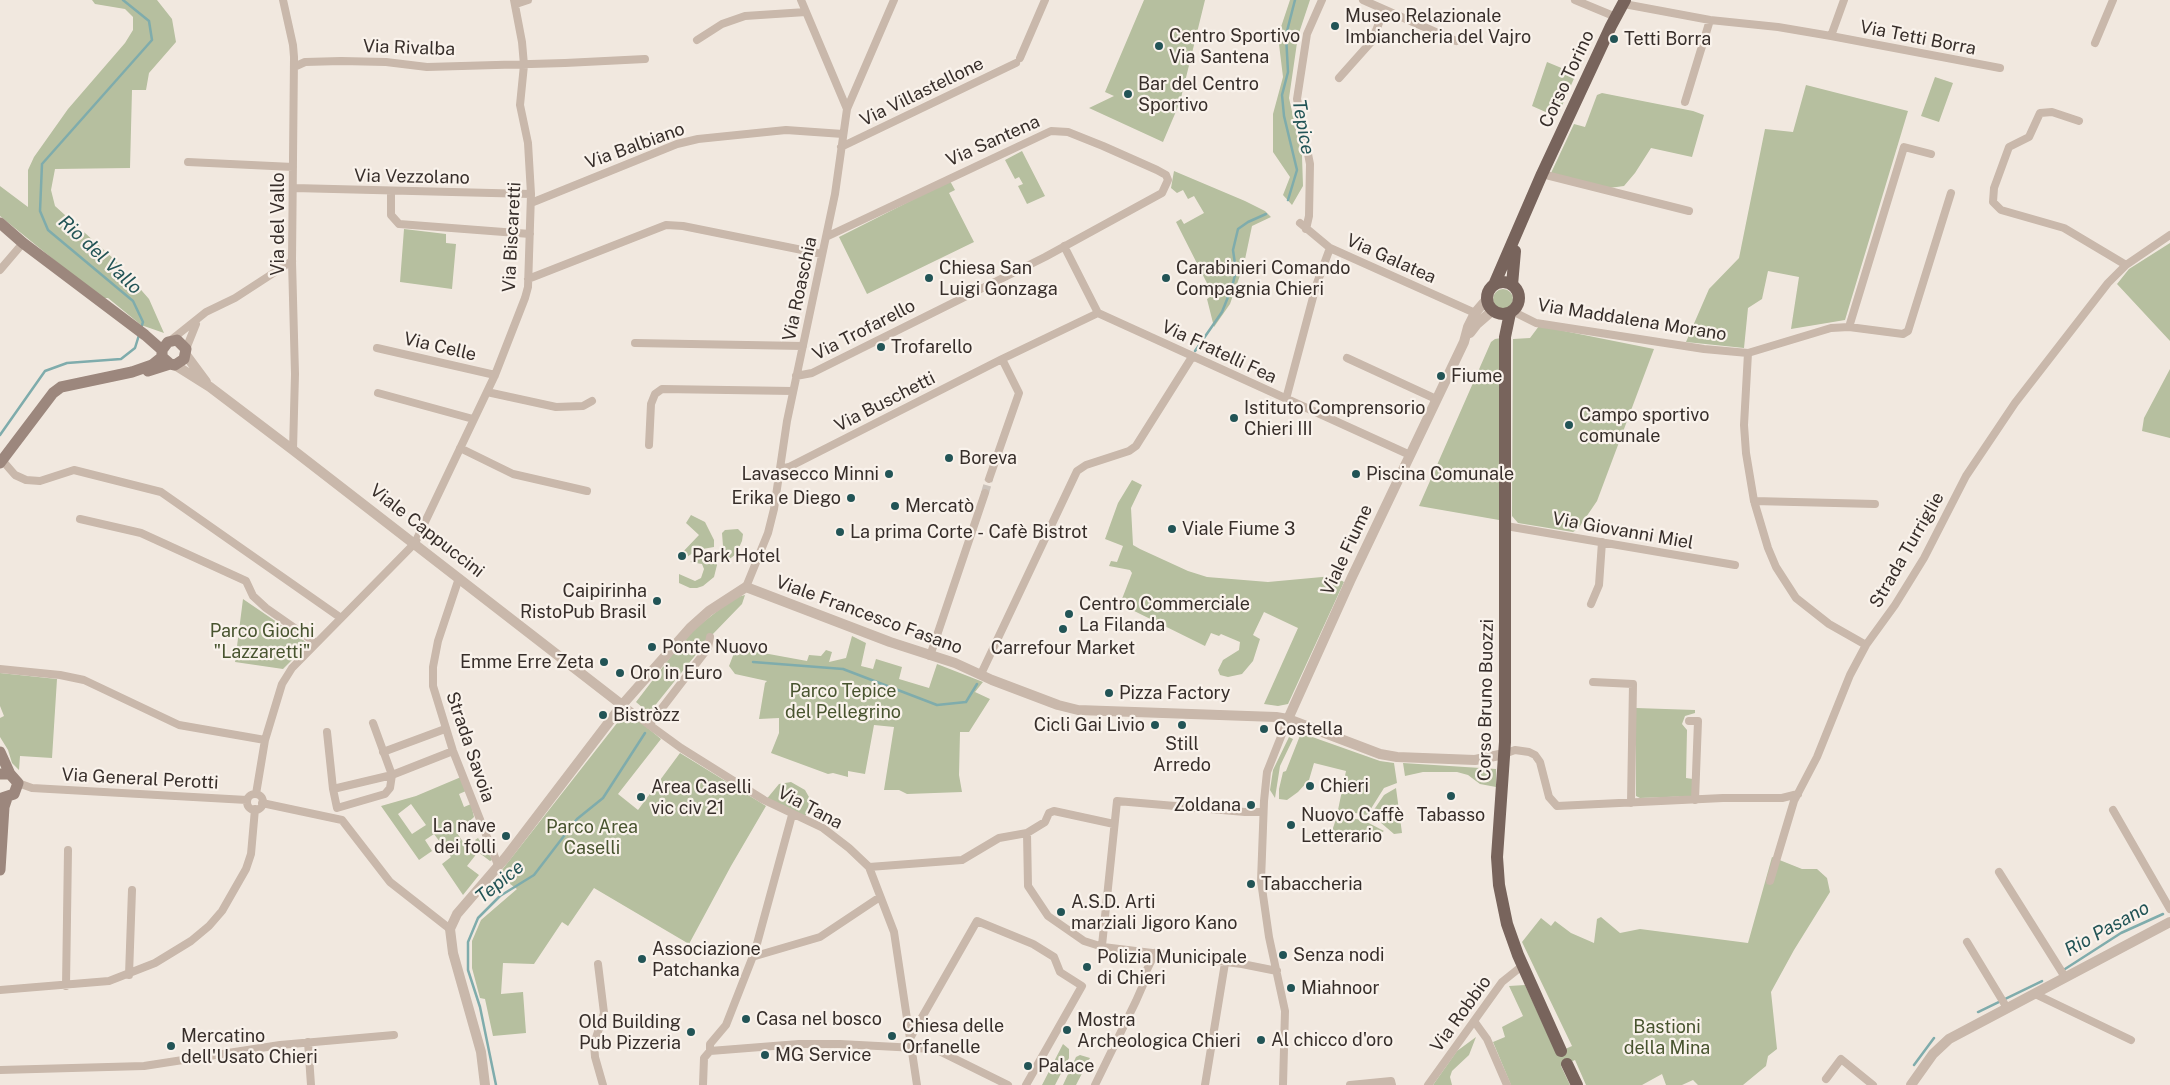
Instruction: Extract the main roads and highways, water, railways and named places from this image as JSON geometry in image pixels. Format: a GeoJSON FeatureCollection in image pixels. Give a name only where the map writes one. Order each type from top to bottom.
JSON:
{"type":"FeatureCollection","features":[{"type":"Feature","properties":{"kind":"main road","name":"Corso Torino"},"geometry":{"type":"LineString","coordinates":[[1494,285],[1542,174],[1624,2]]}},
{"type":"Feature","properties":{"kind":"main road","name":"Viale Cappuccini"},"geometry":{"type":"LineString","coordinates":[[0,223],[23,243],[162,348]]}},
{"type":"Feature","properties":{"kind":"main road","name":"Corso Torino"},"geometry":{"type":"LineString","coordinates":[[1512,286],[1512,267],[1518,228]]}},
{"type":"Feature","properties":{"kind":"main road"},"geometry":{"type":"LineString","coordinates":[[1506,282],[1512,286],[1519,297],[1511,312],[1491,308],[1489,290],[1494,285],[1506,282]]}},
{"type":"Feature","properties":{"kind":"main road","name":"Corso Bruno Buozzi"},"geometry":{"type":"LineString","coordinates":[[1491,308],[1505,337]]}},
{"type":"Feature","properties":{"kind":"main road","name":"Corso Bruno Buozzi"},"geometry":{"type":"LineString","coordinates":[[1511,312],[1505,337],[1504,754],[1498,857],[1499,885],[1507,924],[1522,966],[1562,1051]]}},
{"type":"Feature","properties":{"kind":"main road"},"geometry":{"type":"LineString","coordinates":[[1,461],[53,393],[61,387],[132,372],[152,365],[162,348],[177,340],[186,352],[184,360],[162,348]]}},
{"type":"Feature","properties":{"kind":"main road"},"geometry":{"type":"LineString","coordinates":[[0,870],[6,788],[2,756]]}},
{"type":"Feature","properties":{"kind":"main road"},"geometry":{"type":"LineString","coordinates":[[1568,1064],[1577,1085]]}},
{"type":"Feature","properties":{"kind":"waterway","name":"Rio del Vallo"},"geometry":{"type":"LineString","coordinates":[[123,0],[149,21],[152,40],[42,164],[40,211],[48,230],[133,301],[143,322],[141,328]]}},
{"type":"Feature","properties":{"kind":"waterway","name":"Tepice"},"geometry":{"type":"LineString","coordinates":[[1288,200],[1297,170],[1284,116],[1282,95],[1288,72],[1286,35],[1295,0]]}},
{"type":"Feature","properties":{"kind":"waterway","name":"Tepice"},"geometry":{"type":"LineString","coordinates":[[1195,351],[1222,312],[1232,287],[1236,271],[1233,250],[1238,229],[1266,214]]}},
{"type":"Feature","properties":{"kind":"waterway","name":"Rio del Vallo"},"geometry":{"type":"LineString","coordinates":[[0,435],[45,371],[67,363],[121,359],[135,348],[139,335]]}},
{"type":"Feature","properties":{"kind":"waterway","name":"Tepice"},"geometry":{"type":"LineString","coordinates":[[753,662],[843,669],[937,705],[966,702],[977,684]]}},
{"type":"Feature","properties":{"kind":"waterway","name":"Tepice"},"geometry":{"type":"LineString","coordinates":[[496,1085],[480,1007],[468,970],[468,942],[478,918],[500,896],[534,875],[577,819],[603,798],[645,733]]}},
{"type":"Feature","properties":{"kind":"waterway","name":"Rio Pasano"},"geometry":{"type":"LineString","coordinates":[[2065,969],[2121,933],[2163,914]]}},
{"type":"Feature","properties":{"kind":"waterway","name":"Rio Pasano"},"geometry":{"type":"LineString","coordinates":[[1978,1012],[2042,981]]}},
{"type":"Feature","properties":{"kind":"waterway","name":"Rio Pasano"},"geometry":{"type":"LineString","coordinates":[[1914,1065],[1934,1038]]}},
{"type":"Feature","properties":{"kind":"tunnel"},"geometry":{"type":"LineString","coordinates":[[985,493],[989,479]]}},
{"type":"Feature","properties":{"kind":"place","name":"Museo Relazionale Imbiancheria del Vajro"},"geometry":{"type":"Point","coordinates":[1335,26]}},
{"type":"Feature","properties":{"kind":"place","name":"Tetti Borra"},"geometry":{"type":"Point","coordinates":[1614,39]}},
{"type":"Feature","properties":{"kind":"place","name":"Centro Sportivo Via Santena"},"geometry":{"type":"Point","coordinates":[1159,46]}},
{"type":"Feature","properties":{"kind":"place","name":"Bar del Centro Sportivo"},"geometry":{"type":"Point","coordinates":[1128,94]}},
{"type":"Feature","properties":{"kind":"place","name":"Chiesa San Luigi Gonzaga"},"geometry":{"type":"Point","coordinates":[929,278]}},
{"type":"Feature","properties":{"kind":"place","name":"Carabinieri Comando Compagnia Chieri"},"geometry":{"type":"Point","coordinates":[1166,278]}},
{"type":"Feature","properties":{"kind":"place","name":"Trofarello"},"geometry":{"type":"Point","coordinates":[881,347]}},
{"type":"Feature","properties":{"kind":"place","name":"Fiume"},"geometry":{"type":"Point","coordinates":[1441,376]}},
{"type":"Feature","properties":{"kind":"place","name":"Istituto Comprensorio Chieri III"},"geometry":{"type":"Point","coordinates":[1234,418]}},
{"type":"Feature","properties":{"kind":"place","name":"Campo sportivo comunale"},"geometry":{"type":"Point","coordinates":[1569,425]}},
{"type":"Feature","properties":{"kind":"place","name":"Boreva"},"geometry":{"type":"Point","coordinates":[949,458]}},
{"type":"Feature","properties":{"kind":"place","name":"Lavasecco Minni"},"geometry":{"type":"Point","coordinates":[889,474]}},
{"type":"Feature","properties":{"kind":"place","name":"Piscina Comunale"},"geometry":{"type":"Point","coordinates":[1356,474]}},
{"type":"Feature","properties":{"kind":"place","name":"Erika e Diego"},"geometry":{"type":"Point","coordinates":[851,498]}},
{"type":"Feature","properties":{"kind":"place","name":"Mercatò"},"geometry":{"type":"Point","coordinates":[895,506]}},
{"type":"Feature","properties":{"kind":"place","name":"Viale Fiume 3"},"geometry":{"type":"Point","coordinates":[1172,529]}},
{"type":"Feature","properties":{"kind":"place","name":"La prima Corte - Cafè Bistrot"},"geometry":{"type":"Point","coordinates":[840,532]}},
{"type":"Feature","properties":{"kind":"place","name":"Park Hotel"},"geometry":{"type":"Point","coordinates":[682,556]}},
{"type":"Feature","properties":{"kind":"place","name":"Caipirinha RistoPub Brasil"},"geometry":{"type":"Point","coordinates":[657,601]}},
{"type":"Feature","properties":{"kind":"place","name":"Centro Commerciale La Filanda"},"geometry":{"type":"Point","coordinates":[1069,614]}},
{"type":"Feature","properties":{"kind":"place","name":"Carrefour Market"},"geometry":{"type":"Point","coordinates":[1063,629]}},
{"type":"Feature","properties":{"kind":"place","name":"Ponte Nuovo"},"geometry":{"type":"Point","coordinates":[652,647]}},
{"type":"Feature","properties":{"kind":"place","name":"Emme Erre Zeta"},"geometry":{"type":"Point","coordinates":[604,662]}},
{"type":"Feature","properties":{"kind":"place","name":"Oro in Euro"},"geometry":{"type":"Point","coordinates":[620,673]}},
{"type":"Feature","properties":{"kind":"place","name":"Pizza Factory"},"geometry":{"type":"Point","coordinates":[1109,693]}},
{"type":"Feature","properties":{"kind":"place","name":"Bistròzz"},"geometry":{"type":"Point","coordinates":[603,715]}},
{"type":"Feature","properties":{"kind":"place","name":"Cicli Gai Livio"},"geometry":{"type":"Point","coordinates":[1155,725]}},
{"type":"Feature","properties":{"kind":"place","name":"Still Arredo"},"geometry":{"type":"Point","coordinates":[1182,725]}},
{"type":"Feature","properties":{"kind":"place","name":"Costella"},"geometry":{"type":"Point","coordinates":[1264,729]}},
{"type":"Feature","properties":{"kind":"place","name":"Chieri"},"geometry":{"type":"Point","coordinates":[1310,786]}},
{"type":"Feature","properties":{"kind":"place","name":"Tabasso"},"geometry":{"type":"Point","coordinates":[1451,796]}},
{"type":"Feature","properties":{"kind":"place","name":"Area Caselli vic civ 21"},"geometry":{"type":"Point","coordinates":[641,797]}},
{"type":"Feature","properties":{"kind":"place","name":"Zoldana"},"geometry":{"type":"Point","coordinates":[1251,805]}},
{"type":"Feature","properties":{"kind":"place","name":"Nuovo Caffè Letterario"},"geometry":{"type":"Point","coordinates":[1291,825]}},
{"type":"Feature","properties":{"kind":"place","name":"La nave dei folli"},"geometry":{"type":"Point","coordinates":[506,836]}},
{"type":"Feature","properties":{"kind":"place","name":"Tabaccheria"},"geometry":{"type":"Point","coordinates":[1251,884]}},
{"type":"Feature","properties":{"kind":"place","name":"A.S.D. Arti marziali Jigoro Kano"},"geometry":{"type":"Point","coordinates":[1061,912]}},
{"type":"Feature","properties":{"kind":"place","name":"Senza nodi"},"geometry":{"type":"Point","coordinates":[1283,955]}},
{"type":"Feature","properties":{"kind":"place","name":"Associazione Patchanka"},"geometry":{"type":"Point","coordinates":[642,959]}},
{"type":"Feature","properties":{"kind":"place","name":"Polizia Municipale di Chieri"},"geometry":{"type":"Point","coordinates":[1087,967]}},
{"type":"Feature","properties":{"kind":"place","name":"Miahnoor"},"geometry":{"type":"Point","coordinates":[1291,988]}},
{"type":"Feature","properties":{"kind":"place","name":"Casa nel bosco"},"geometry":{"type":"Point","coordinates":[746,1019]}},
{"type":"Feature","properties":{"kind":"place","name":"Mostra Archeologica Chieri"},"geometry":{"type":"Point","coordinates":[1067,1030]}},
{"type":"Feature","properties":{"kind":"place","name":"Old Building Pub Pizzeria"},"geometry":{"type":"Point","coordinates":[691,1032]}},
{"type":"Feature","properties":{"kind":"place","name":"Chiesa delle Orfanelle"},"geometry":{"type":"Point","coordinates":[892,1036]}},
{"type":"Feature","properties":{"kind":"place","name":"Al chicco d'oro"},"geometry":{"type":"Point","coordinates":[1261,1040]}},
{"type":"Feature","properties":{"kind":"place","name":"Mercatino dell'Usato Chieri"},"geometry":{"type":"Point","coordinates":[171,1046]}},
{"type":"Feature","properties":{"kind":"place","name":"MG Service"},"geometry":{"type":"Point","coordinates":[765,1055]}},
{"type":"Feature","properties":{"kind":"place","name":"Palace"},"geometry":{"type":"Point","coordinates":[1028,1066]}},
{"type":"Feature","properties":{"kind":"park label","name":"Parco Giochi \"Lazzaretti\""},"geometry":{"type":"Point","coordinates":[262,641]}},
{"type":"Feature","properties":{"kind":"park label","name":"Parco Tepice del Pellegrino"},"geometry":{"type":"Point","coordinates":[843,701]}},
{"type":"Feature","properties":{"kind":"park label","name":"Parco Area Caselli"},"geometry":{"type":"Point","coordinates":[592,838]}},
{"type":"Feature","properties":{"kind":"park label","name":"Bastioni della Mina"},"geometry":{"type":"Point","coordinates":[1667,1037]}}]}
